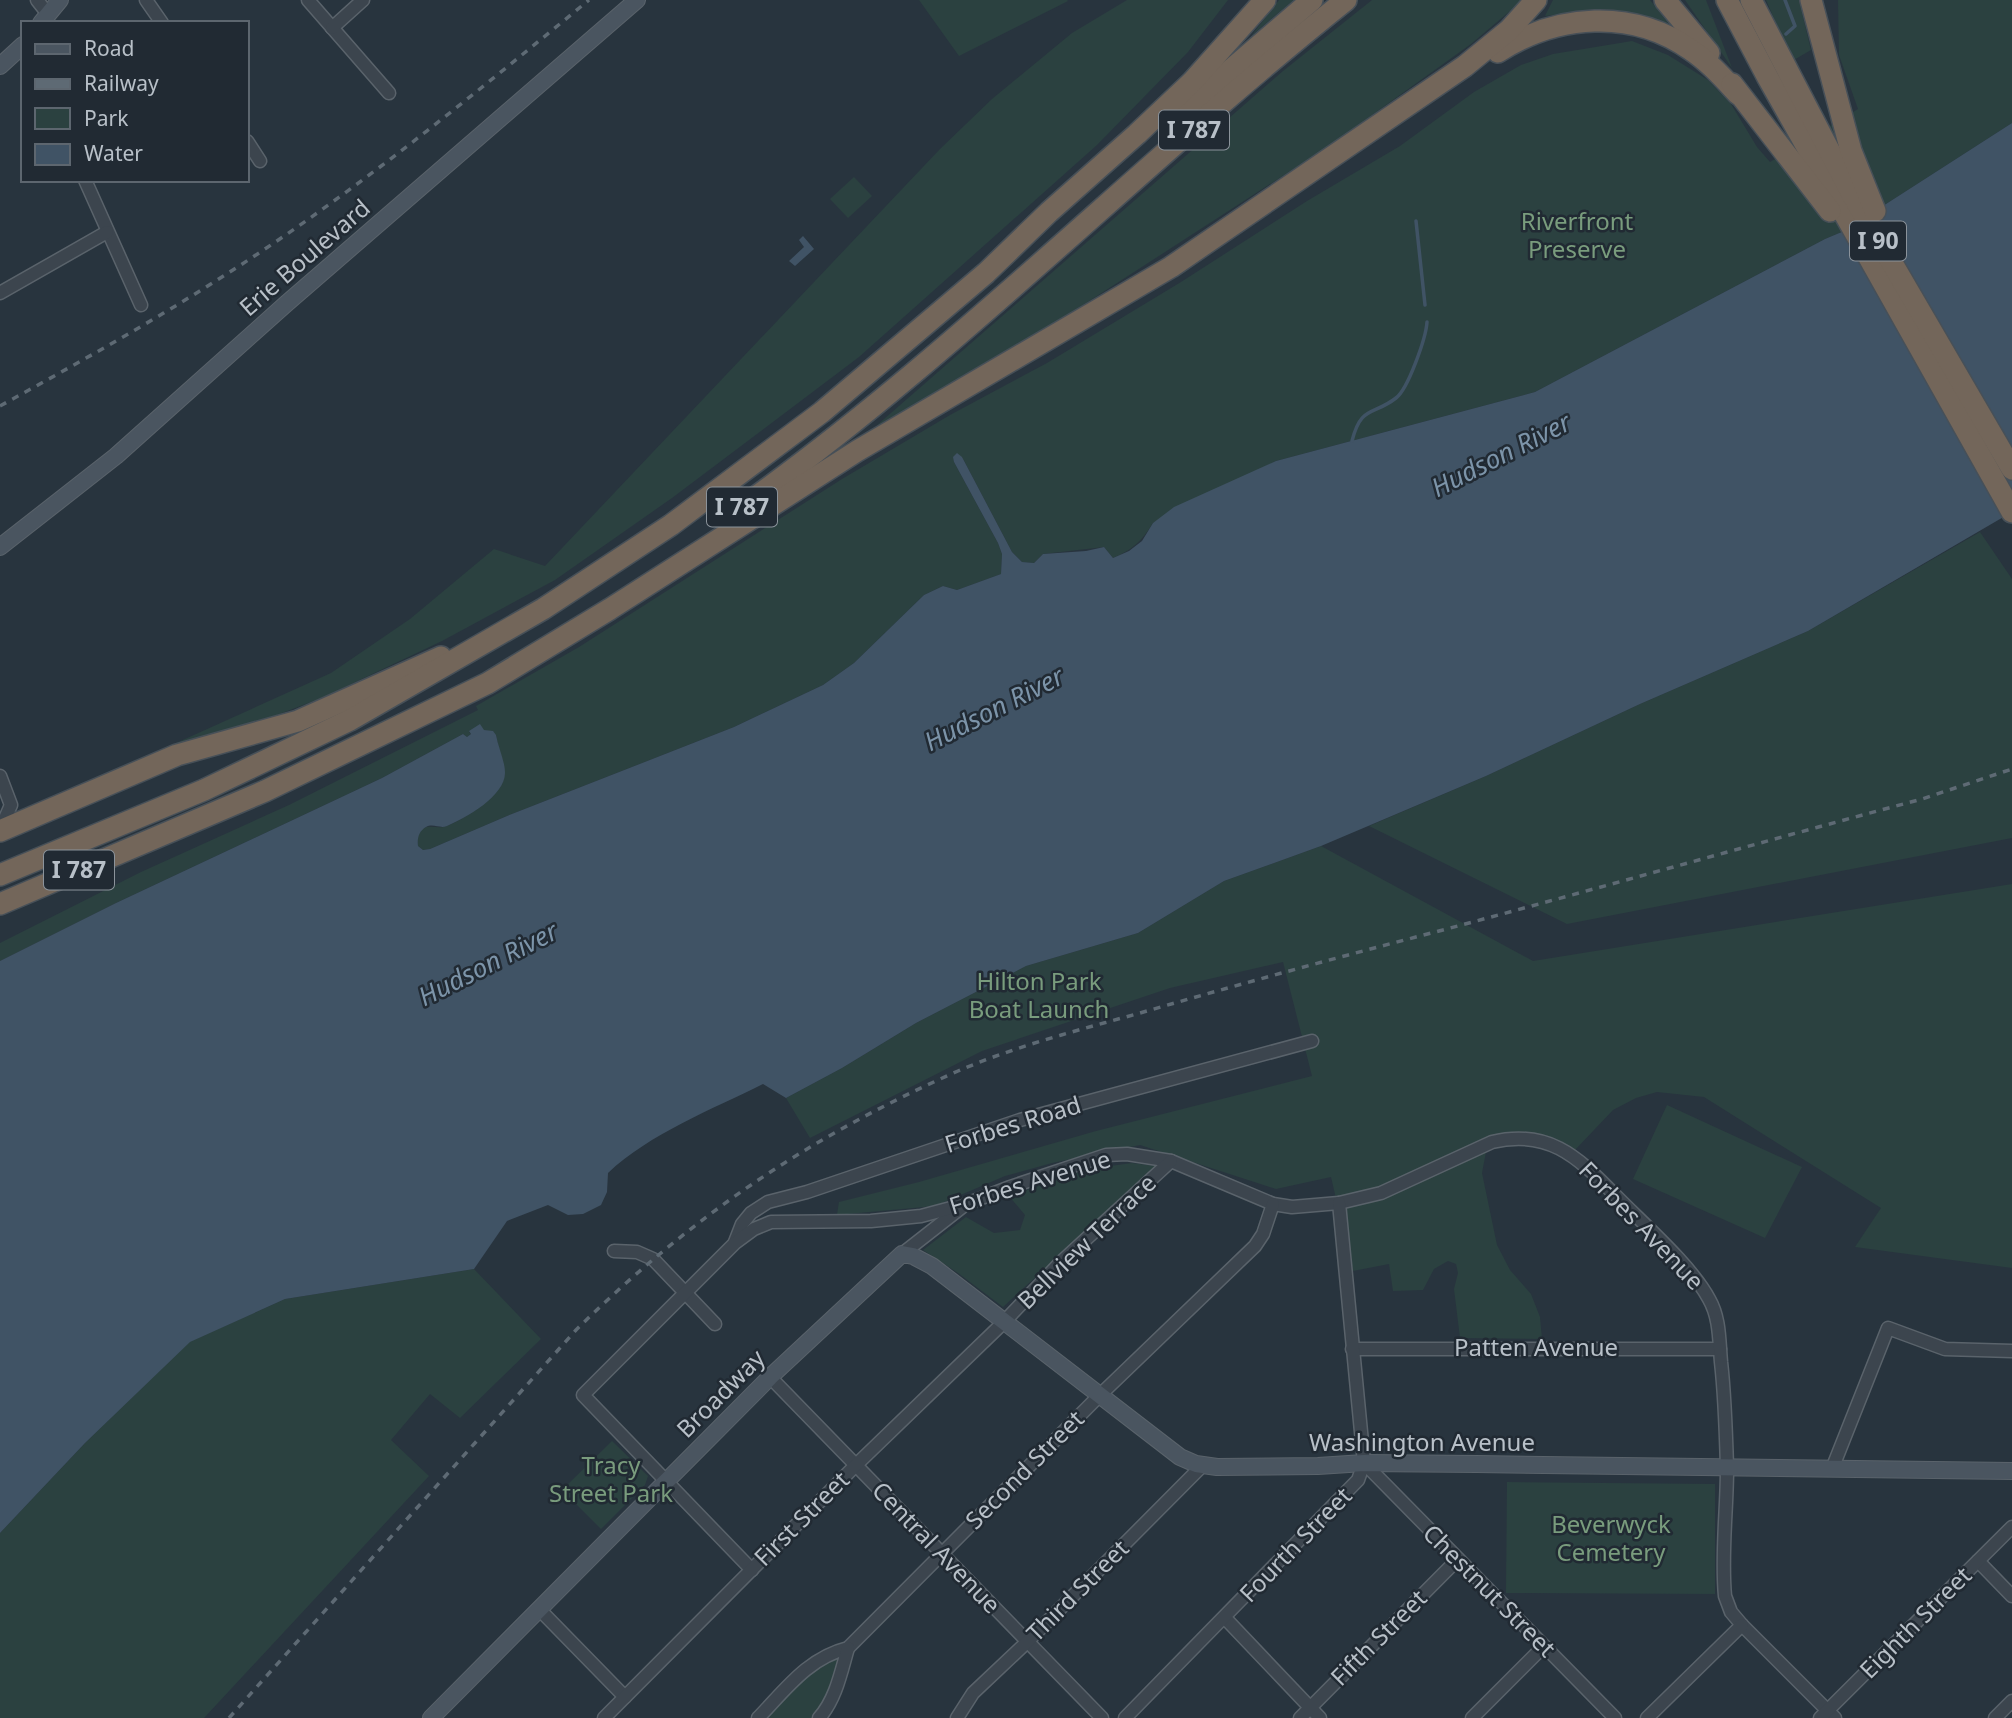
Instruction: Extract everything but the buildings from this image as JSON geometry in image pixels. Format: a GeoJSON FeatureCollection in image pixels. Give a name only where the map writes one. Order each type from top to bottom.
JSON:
{"type":"FeatureCollection","features":[{"type":"Feature","properties":{"kind":"highway"},"geometry":{"type":"LineString","coordinates":[[986,273],[1184,90],[1265,0]]}},
{"type":"Feature","properties":{"kind":"highway","name":"I 787"},"geometry":{"type":"LineString","coordinates":[[0,875],[204,790],[350,720],[508,630],[671,526],[851,389],[986,273],[1058,219],[1312,0]]}},
{"type":"Feature","properties":{"kind":"highway","name":"I 787"},"geometry":{"type":"LineString","coordinates":[[0,904],[265,791],[416,716],[632,582],[803,462],[926,362],[1346,0]]}},
{"type":"Feature","properties":{"kind":"highway"},"geometry":{"type":"LineString","coordinates":[[416,716],[467,695],[510,670],[602,615],[857,452],[1129,293],[1268,203],[1494,43],[1536,0]]}},
{"type":"Feature","properties":{"kind":"highway"},"geometry":{"type":"LineString","coordinates":[[1665,0],[1823,200],[1900,314]]}},
{"type":"Feature","properties":{"kind":"highway","name":"I 90"},"geometry":{"type":"LineString","coordinates":[[1727,0],[1853,196],[2012,469]]}},
{"type":"Feature","properties":{"kind":"highway","name":"I 90"},"geometry":{"type":"LineString","coordinates":[[1751,0],[1775,71],[1859,238],[2012,512]]}},
{"type":"Feature","properties":{"kind":"highway"},"geometry":{"type":"LineString","coordinates":[[1811,0],[1846,135],[1868,195],[1979,411]]}},
{"type":"Feature","properties":{"kind":"highway"},"geometry":{"type":"LineString","coordinates":[[1819,0],[1824,47]]}},
{"type":"Feature","properties":{"kind":"highway"},"geometry":{"type":"LineString","coordinates":[[1389,118],[1445,89],[1527,35],[1581,21],[1625,22],[1667,35],[1705,61],[1738,94]]}},
{"type":"Feature","properties":{"kind":"highway"},"geometry":{"type":"LineString","coordinates":[[0,831],[164,760],[298,720],[365,692],[410,669],[508,630]]}},
{"type":"Feature","properties":{"kind":"street"},"geometry":{"type":"LineString","coordinates":[[37,0],[44,18],[60,0]]}},
{"type":"Feature","properties":{"kind":"street"},"geometry":{"type":"LineString","coordinates":[[146,0],[161,21]]}},
{"type":"Feature","properties":{"kind":"street"},"geometry":{"type":"LineString","coordinates":[[308,0],[388,93]]}},
{"type":"Feature","properties":{"kind":"street"},"geometry":{"type":"LineString","coordinates":[[332,28],[363,0]]}},
{"type":"Feature","properties":{"kind":"street","name":"Erie Boulevard"},"geometry":{"type":"LineString","coordinates":[[0,547],[116,456],[637,0]]}},
{"type":"Feature","properties":{"kind":"street"},"geometry":{"type":"LineString","coordinates":[[0,66],[21,47]]}},
{"type":"Feature","properties":{"kind":"street"},"geometry":{"type":"LineString","coordinates":[[248,143],[260,161]]}},
{"type":"Feature","properties":{"kind":"street"},"geometry":{"type":"LineString","coordinates":[[86,182],[141,305]]}},
{"type":"Feature","properties":{"kind":"street"},"geometry":{"type":"LineString","coordinates":[[0,293],[107,232]]}},
{"type":"Feature","properties":{"kind":"street"},"geometry":{"type":"LineString","coordinates":[[0,776],[12,805],[0,831]]}},
{"type":"Feature","properties":{"kind":"street","name":"Forbes Road"},"geometry":{"type":"LineString","coordinates":[[735,1243],[742,1224],[751,1213],[768,1202],[807,1192],[1020,1120],[1312,1041]]}},
{"type":"Feature","properties":{"kind":"street","name":"Forbes Avenue"},"geometry":{"type":"LineString","coordinates":[[667,1481],[583,1395],[735,1243],[754,1229],[771,1222],[871,1221],[921,1216],[966,1204],[1106,1155],[1127,1154],[1171,1161],[1273,1204],[1292,1207],[1339,1203],[1381,1193],[1492,1142],[1508,1138],[1531,1138],[1552,1144],[1571,1154],[1592,1172],[1703,1288],[1711,1302],[1717,1322],[1726,1405],[1724,1589],[1731,1612],[1827,1716]]}},
{"type":"Feature","properties":{"kind":"street","name":"Bellview Terrace"},"geometry":{"type":"LineString","coordinates":[[1003,1323],[1060,1264],[1171,1161]]}},
{"type":"Feature","properties":{"kind":"street","name":"Fourth Street"},"geometry":{"type":"LineString","coordinates":[[1125,1718],[1354,1485],[1364,1463],[1339,1203]]}},
{"type":"Feature","properties":{"kind":"street","name":"Broadway"},"geometry":{"type":"LineString","coordinates":[[431,1718],[770,1377],[902,1254],[966,1204]]}},
{"type":"Feature","properties":{"kind":"street","name":"Second Street"},"geometry":{"type":"LineString","coordinates":[[758,1718],[811,1664],[848,1648],[1099,1396],[1255,1245],[1263,1234],[1273,1204]]}},
{"type":"Feature","properties":{"kind":"street"},"geometry":{"type":"LineString","coordinates":[[614,1251],[637,1252],[653,1259],[715,1324]]}},
{"type":"Feature","properties":{"kind":"street","name":"Washington Avenue"},"geometry":{"type":"LineString","coordinates":[[902,1254],[932,1266],[1180,1457],[1203,1465],[1318,1466],[1364,1463],[2012,1471]]}},
{"type":"Feature","properties":{"kind":"street","name":"First Street"},"geometry":{"type":"LineString","coordinates":[[604,1718],[856,1465],[1003,1323]]}},
{"type":"Feature","properties":{"kind":"street"},"geometry":{"type":"LineString","coordinates":[[1832,1469],[1888,1328],[1945,1349],[2012,1351]]}},
{"type":"Feature","properties":{"kind":"street","name":"Patten Avenue"},"geometry":{"type":"LineString","coordinates":[[1352,1349],[1720,1349]]}},
{"type":"Feature","properties":{"kind":"street","name":"Central Avenue"},"geometry":{"type":"LineString","coordinates":[[770,1377],[1102,1718]]}},
{"type":"Feature","properties":{"kind":"street","name":"Chestnut Street"},"geometry":{"type":"LineString","coordinates":[[1364,1463],[1615,1718]]}},
{"type":"Feature","properties":{"kind":"street","name":"Third Street"},"geometry":{"type":"LineString","coordinates":[[957,1718],[973,1693],[1203,1465]]}},
{"type":"Feature","properties":{"kind":"street"},"geometry":{"type":"LineString","coordinates":[[667,1481],[752,1570]]}},
{"type":"Feature","properties":{"kind":"street","name":"Eighth Street"},"geometry":{"type":"LineString","coordinates":[[1827,1716],[2012,1527]]}},
{"type":"Feature","properties":{"kind":"street","name":"Fifth Street"},"geometry":{"type":"LineString","coordinates":[[1300,1718],[1458,1559]]}},
{"type":"Feature","properties":{"kind":"street"},"geometry":{"type":"LineString","coordinates":[[1978,1561],[2012,1596]]}},
{"type":"Feature","properties":{"kind":"street"},"geometry":{"type":"LineString","coordinates":[[539,1609],[625,1697]]}},
{"type":"Feature","properties":{"kind":"street"},"geometry":{"type":"LineString","coordinates":[[1224,1618],[1320,1718]]}},
{"type":"Feature","properties":{"kind":"street"},"geometry":{"type":"LineString","coordinates":[[1647,1718],[1742,1625]]}},
{"type":"Feature","properties":{"kind":"street"},"geometry":{"type":"LineString","coordinates":[[1472,1718],[1544,1646]]}},
{"type":"Feature","properties":{"kind":"street"},"geometry":{"type":"LineString","coordinates":[[819,1718],[835,1694],[848,1648]]}},
{"type":"Feature","properties":{"kind":"street"},"geometry":{"type":"LineString","coordinates":[[1995,1718],[2012,1701]]}},
{"type":"Feature","properties":{"kind":"green space"},"geometry":{"type":"Polygon","coordinates":[[[919,0],[1067,0],[1068,1],[959,56],[919,0]]]}},
{"type":"Feature","properties":{"kind":"green space"},"geometry":{"type":"Polygon","coordinates":[[[1127,0],[1228,0],[1188,52],[1097,145],[859,357],[672,498],[555,580],[442,641],[324,697],[30,809],[331,673],[410,619],[494,549],[545,566],[940,149],[992,99],[1072,33],[1127,0]]]}},
{"type":"Feature","properties":{"kind":"green space"},"geometry":{"type":"Polygon","coordinates":[[[1279,0],[1294,0],[1251,36],[1279,0]]]}},
{"type":"Feature","properties":{"kind":"green space"},"geometry":{"type":"Polygon","coordinates":[[[1372,0],[1523,0],[1471,44],[1329,146],[998,360],[876,426],[1283,71],[1372,0]]]}},
{"type":"Feature","properties":{"kind":"green space"},"geometry":{"type":"Polygon","coordinates":[[[1553,0],[1650,0],[1672,28],[1573,13],[1545,16],[1553,0]]]}},
{"type":"Feature","properties":{"kind":"green space"},"geometry":{"type":"Polygon","coordinates":[[[1685,0],[1706,0],[1732,68],[1685,0]]]}},
{"type":"Feature","properties":{"kind":"green space"},"geometry":{"type":"Polygon","coordinates":[[[1766,0],[1799,0],[1811,50],[1792,61],[1766,0]]]}},
{"type":"Feature","properties":{"kind":"green space","name":"Riverfront Preserve"},"geometry":{"type":"Polygon","coordinates":[[[1838,0],[2012,0],[2012,123],[1844,231],[1535,392],[1276,461],[1153,523],[1136,544],[1113,558],[1104,547],[1043,554],[1034,563],[1022,562],[1012,552],[962,457],[954,462],[998,543],[1002,554],[1001,574],[957,590],[943,586],[924,595],[854,663],[823,685],[734,727],[423,850],[418,846],[418,837],[423,828],[447,826],[463,818],[489,800],[504,778],[496,735],[484,730],[469,732],[471,734],[467,737],[463,734],[382,778],[116,903],[0,961],[0,943],[141,872],[289,805],[478,710],[476,706],[579,647],[842,479],[950,415],[1047,363],[1181,282],[1307,201],[1400,146],[1474,92],[1521,65],[1553,54],[1632,41],[1668,55],[1708,80],[1731,104],[1757,147],[1770,162],[1858,109],[1839,55],[1838,0]]]}},
{"type":"Feature","properties":{"kind":"green space"},"geometry":{"type":"Polygon","coordinates":[[[854,177],[872,196],[848,218],[830,199],[854,177]]]}},
{"type":"Feature","properties":{"kind":"green space"},"geometry":{"type":"Polygon","coordinates":[[[1980,532],[2012,579],[2012,838],[1567,924],[1369,826],[1808,631],[1980,532]]]}},
{"type":"Feature","properties":{"kind":"green space","name":"Hilton Park Boat Launch"},"geometry":{"type":"Polygon","coordinates":[[[1321,846],[1533,961],[2012,884],[2012,1268],[1855,1247],[1881,1208],[1704,1097],[1657,1092],[1636,1098],[1613,1110],[1575,1150],[1551,1144],[1520,1142],[1486,1152],[1482,1173],[1497,1245],[1510,1270],[1531,1294],[1540,1317],[1542,1339],[1460,1338],[1454,1289],[1458,1273],[1456,1264],[1448,1261],[1434,1269],[1423,1290],[1393,1291],[1389,1264],[1353,1271],[1331,1177],[1276,1189],[1140,1145],[1052,1163],[1005,1176],[935,1206],[837,1215],[839,1202],[1096,1131],[1312,1076],[1283,962],[1170,988],[982,1051],[810,1138],[786,1098],[916,1023],[1026,966],[1138,933],[1224,881],[1321,846]]]}},
{"type":"Feature","properties":{"kind":"green space"},"geometry":{"type":"Polygon","coordinates":[[[1667,1105],[1802,1167],[1765,1238],[1633,1179],[1667,1105]]]}},
{"type":"Feature","properties":{"kind":"green space"},"geometry":{"type":"Polygon","coordinates":[[[1132,1163],[1156,1166],[1003,1307],[923,1250],[966,1217],[994,1233],[1020,1230],[1025,1215],[1009,1196],[1089,1169],[1132,1163]]]}},
{"type":"Feature","properties":{"kind":"green space"},"geometry":{"type":"Polygon","coordinates":[[[474,1269],[541,1339],[460,1418],[430,1394],[391,1440],[429,1476],[204,1718],[0,1718],[0,1533],[85,1443],[189,1342],[285,1299],[474,1269]]]}},
{"type":"Feature","properties":{"kind":"green space","name":"Tracy Street Park"},"geometry":{"type":"Polygon","coordinates":[[[612,1441],[648,1476],[645,1485],[601,1529],[562,1490],[612,1441]]]}},
{"type":"Feature","properties":{"kind":"green space","name":"Beverwyck Cemetery"},"geometry":{"type":"Polygon","coordinates":[[[1507,1482],[1715,1484],[1715,1594],[1506,1593],[1507,1482]]]}},
{"type":"Feature","properties":{"kind":"green space"},"geometry":{"type":"Polygon","coordinates":[[[839,1658],[827,1698],[813,1718],[766,1718],[815,1669],[839,1658]]]}},
{"type":"Feature","properties":{"kind":"water","name":"Hudson River"},"geometry":{"type":"Polygon","coordinates":[[[2012,123],[2012,512],[1808,631],[1640,704],[1486,776],[1321,846],[1224,881],[1138,933],[1026,966],[916,1023],[786,1098],[763,1084],[703,1113],[642,1146],[608,1173],[607,1192],[601,1205],[583,1214],[568,1215],[548,1205],[507,1221],[474,1269],[285,1299],[190,1342],[85,1443],[0,1533],[0,961],[116,903],[382,778],[463,734],[467,737],[471,734],[469,731],[480,724],[484,730],[493,731],[496,735],[505,768],[503,782],[492,798],[464,818],[444,827],[429,826],[424,829],[418,840],[418,846],[423,850],[734,727],[823,685],[854,663],[924,595],[943,586],[957,590],[1001,574],[1002,554],[998,543],[954,462],[953,457],[957,453],[962,457],[1012,552],[1022,562],[1034,563],[1043,554],[1104,547],[1113,558],[1142,541],[1153,523],[1174,507],[1276,461],[1535,392],[1844,231],[2012,123]]]}},
{"type":"Feature","properties":{"kind":"water"},"geometry":{"type":"Polygon","coordinates":[[[803,236],[814,249],[795,266],[789,261],[804,247],[799,240],[803,236]]]}},
{"type":"Feature","properties":{"kind":"waterway"},"geometry":{"type":"LineString","coordinates":[[1785,0],[1795,26],[1786,34]]}},
{"type":"Feature","properties":{"kind":"waterway"},"geometry":{"type":"LineString","coordinates":[[1416,221],[1425,305]]}},
{"type":"Feature","properties":{"kind":"waterway"},"geometry":{"type":"LineString","coordinates":[[1352,441],[1364,416],[1388,404],[1401,393],[1416,363],[1427,322]]}},
{"type":"Feature","properties":{"kind":"railway"},"geometry":{"type":"LineString","coordinates":[[0,406],[142,326],[273,244],[366,178],[589,0]]}},
{"type":"Feature","properties":{"kind":"railway"},"geometry":{"type":"LineString","coordinates":[[229,1718],[576,1330],[620,1289],[709,1215],[755,1182],[852,1123],[958,1071],[1048,1039],[1922,799],[2012,769]]}}]}
